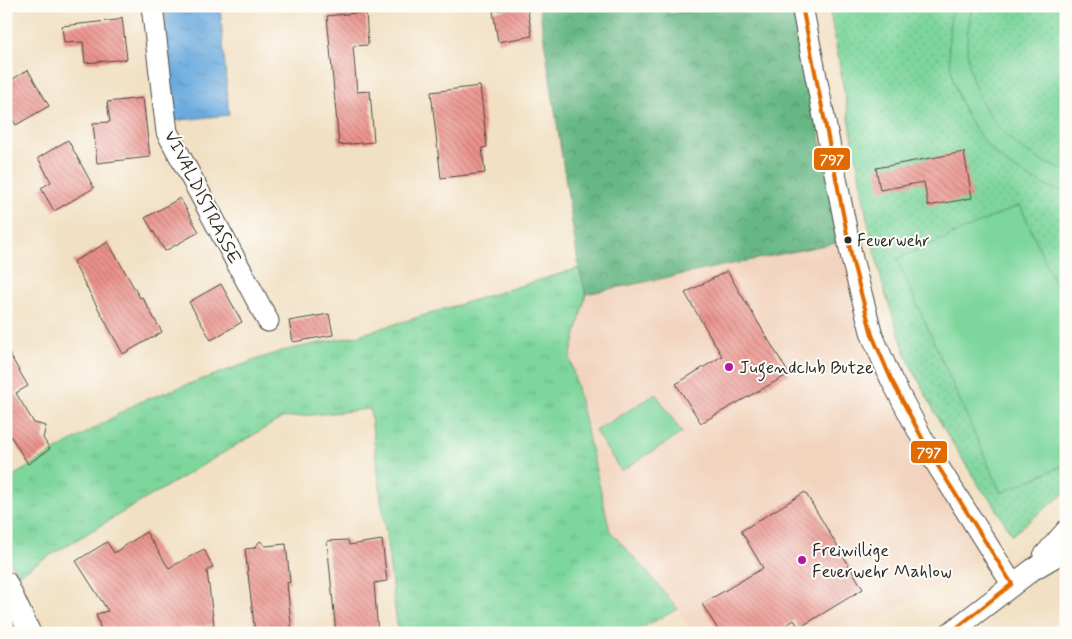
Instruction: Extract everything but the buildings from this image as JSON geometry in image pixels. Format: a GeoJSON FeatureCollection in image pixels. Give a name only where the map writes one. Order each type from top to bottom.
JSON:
{"type":"FeatureCollection","features":[{"type":"Feature","properties":{"kind":"street","name":"VIVALDISTRASSE"},"geometry":{"type":"LineString","coordinates":[[152,6],[167,132],[268,321]]}},
{"type":"Feature","properties":{"kind":"street"},"geometry":{"type":"LineString","coordinates":[[802,6],[852,259],[872,334],[891,380],[931,456],[1012,584]]}},
{"type":"Feature","properties":{"kind":"street"},"geometry":{"type":"LineString","coordinates":[[1032,570],[1066,531]]}},
{"type":"Feature","properties":{"kind":"street"},"geometry":{"type":"LineString","coordinates":[[950,633],[1012,584],[1066,550]]}},
{"type":"Feature","properties":{"kind":"street"},"geometry":{"type":"LineString","coordinates":[[6,582],[30,633]]}},
{"type":"Feature","properties":{"kind":"shaded area"},"geometry":{"type":"Polygon","coordinates":[[[840,242],[983,558],[853,633],[692,633],[678,609],[647,571],[610,532],[570,358],[586,294],[840,242]]]}},
{"type":"Feature","properties":{"kind":"green space"},"geometry":{"type":"Polygon","coordinates":[[[539,6],[667,6],[668,15],[728,6],[795,6],[840,242],[586,294],[579,268],[539,6]]]}},
{"type":"Feature","properties":{"kind":"green space"},"geometry":{"type":"Polygon","coordinates":[[[667,6],[728,6],[668,16],[667,6]]]}},
{"type":"Feature","properties":{"kind":"green space"},"geometry":{"type":"Polygon","coordinates":[[[829,6],[1066,6],[1066,492],[1012,535],[942,426],[908,360],[884,290],[867,219],[829,6]]]}},
{"type":"Feature","properties":{"kind":"green space"},"geometry":{"type":"Polygon","coordinates":[[[953,6],[972,6],[967,39],[969,66],[975,87],[984,106],[996,124],[1010,139],[1046,163],[1066,171],[1066,192],[1036,181],[1010,166],[988,146],[971,122],[958,96],[951,67],[949,37],[953,6]]]}},
{"type":"Feature","properties":{"kind":"green space"},"geometry":{"type":"Polygon","coordinates":[[[1020,205],[1066,309],[1066,464],[1001,493],[897,259],[1020,205]]]}},
{"type":"Feature","properties":{"kind":"green space"},"geometry":{"type":"Polygon","coordinates":[[[579,268],[586,294],[570,358],[610,531],[678,609],[631,633],[398,633],[370,409],[282,418],[17,575],[6,553],[6,480],[139,402],[281,351],[356,336],[579,268]]]}},
{"type":"Feature","properties":{"kind":"green space"},"geometry":{"type":"Polygon","coordinates":[[[656,394],[682,433],[621,471],[595,431],[656,394]]]}},
{"type":"Feature","properties":{"kind":"water"},"geometry":{"type":"Polygon","coordinates":[[[164,6],[220,6],[229,115],[171,121],[164,6]]]}},
{"type":"Feature","properties":{"kind":"transit line","name":"797"},"geometry":{"type":"LineString","coordinates":[[802,6],[852,259],[872,335],[891,379],[931,455],[1012,584]]}},
{"type":"Feature","properties":{"kind":"transit line","name":"797"},"geometry":{"type":"LineString","coordinates":[[950,633],[1012,584]]}},
{"type":"Feature","properties":{"kind":"place","name":"Feuerwehr"},"geometry":{"type":"Point","coordinates":[848,240]}},
{"type":"Feature","properties":{"kind":"place","name":"Jugendclub Butze"},"geometry":{"type":"Point","coordinates":[729,367]}},
{"type":"Feature","properties":{"kind":"place","name":"Freiwillige Feuerwehr Mahlow"},"geometry":{"type":"Point","coordinates":[802,560]}}]}
